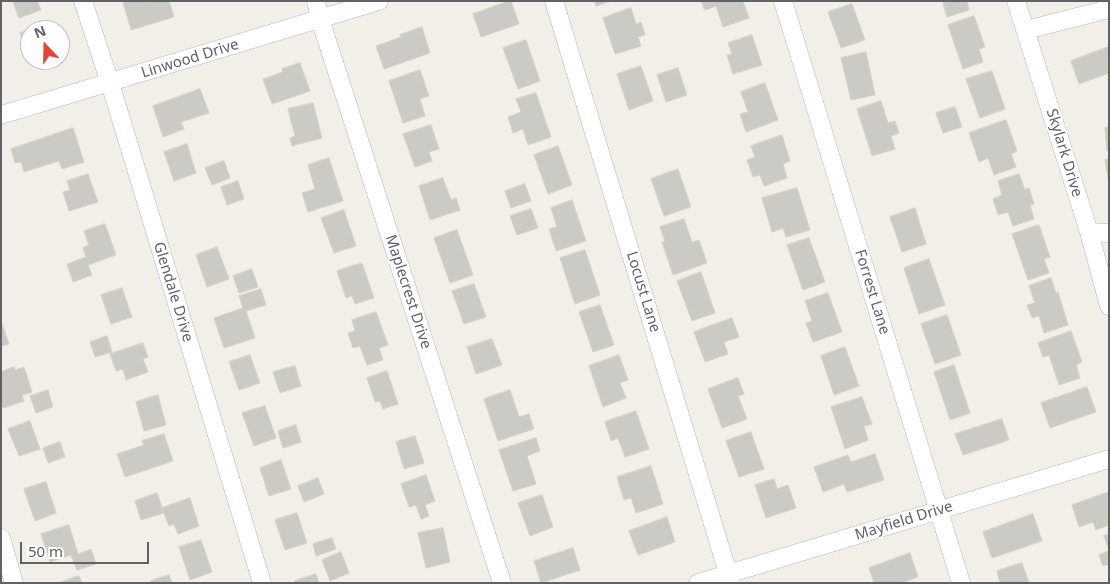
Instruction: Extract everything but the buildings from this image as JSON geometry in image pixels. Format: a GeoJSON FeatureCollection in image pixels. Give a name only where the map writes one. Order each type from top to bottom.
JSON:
{"type":"FeatureCollection","features":[{"type":"Feature","properties":{"kind":"street","name":"Glendale Drive"},"geometry":{"type":"LineString","coordinates":[[84,1],[262,583]]}},
{"type":"Feature","properties":{"kind":"street","name":"Maplecrest Drive"},"geometry":{"type":"LineString","coordinates":[[316,1],[320,19],[502,583]]}},
{"type":"Feature","properties":{"kind":"street","name":"Linwood Drive"},"geometry":{"type":"LineString","coordinates":[[1,115],[379,1]]}},
{"type":"Feature","properties":{"kind":"street","name":"Locust Lane"},"geometry":{"type":"LineString","coordinates":[[554,1],[730,578]]}},
{"type":"Feature","properties":{"kind":"street","name":"Forrest Lane"},"geometry":{"type":"LineString","coordinates":[[784,1],[961,583]]}},
{"type":"Feature","properties":{"kind":"street","name":"Skylark Drive"},"geometry":{"type":"LineString","coordinates":[[1016,1],[1089,232],[1109,306]]}},
{"type":"Feature","properties":{"kind":"street"},"geometry":{"type":"LineString","coordinates":[[1026,30],[1109,9]]}},
{"type":"Feature","properties":{"kind":"street"},"geometry":{"type":"LineString","coordinates":[[1089,232],[1109,233]]}},
{"type":"Feature","properties":{"kind":"street","name":"Mayfield Drive"},"geometry":{"type":"LineString","coordinates":[[698,583],[730,578],[1109,459]]}},
{"type":"Feature","properties":{"kind":"street"},"geometry":{"type":"LineString","coordinates":[[1,538],[14,583]]}}]}
